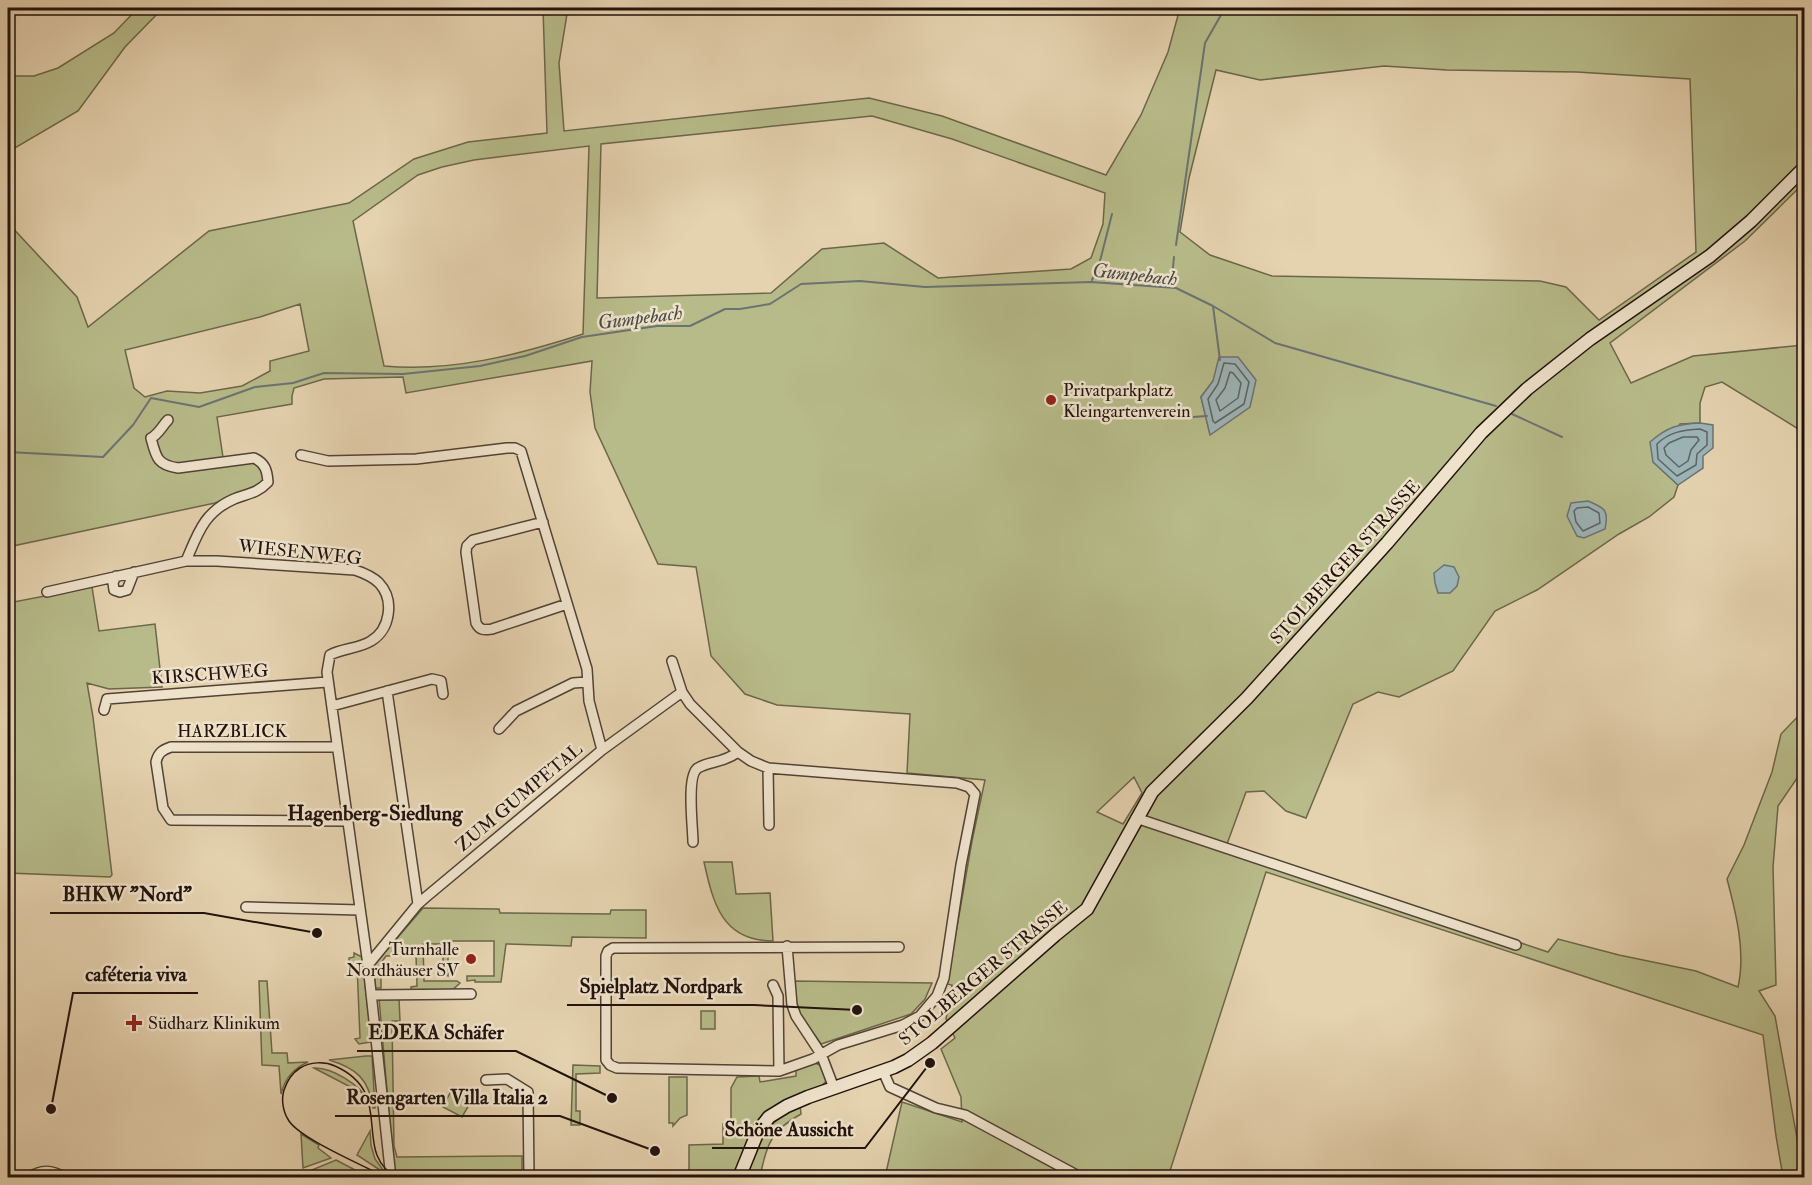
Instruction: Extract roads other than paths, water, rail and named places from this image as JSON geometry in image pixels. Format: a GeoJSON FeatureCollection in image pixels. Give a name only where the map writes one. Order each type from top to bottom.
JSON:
{"type":"FeatureCollection","features":[{"type":"Feature","properties":{"kind":"main road","name":"STOLBERGER STRASSE"},"geometry":{"type":"LineString","coordinates":[[739,1178],[758,1131],[769,1117],[787,1106],[908,1060],[932,1043],[1054,935],[1087,909],[1152,792],[1246,698],[1387,543],[1481,433],[1527,389],[1590,339],[1710,256],[1751,221],[1804,168]]}},
{"type":"Feature","properties":{"kind":"street"},"geometry":{"type":"LineString","coordinates":[[168,420],[159,434],[151,438],[158,459],[166,466],[178,468],[254,458],[260,461],[267,472],[268,482],[260,491],[232,500],[210,514],[203,523],[186,561]]}},
{"type":"Feature","properties":{"kind":"street"},"geometry":{"type":"LineString","coordinates":[[301,455],[328,461],[416,459],[515,448],[521,451],[587,669],[589,701],[602,750]]}},
{"type":"Feature","properties":{"kind":"street"},"geometry":{"type":"LineString","coordinates":[[543,522],[472,540],[467,546],[476,623],[484,630],[492,629],[567,604]]}},
{"type":"Feature","properties":{"kind":"street","name":"WIESENWEG"},"geometry":{"type":"LineString","coordinates":[[47,592],[186,561],[355,570],[365,573],[384,589],[387,596],[386,622],[383,630],[371,641],[330,655],[327,682]]}},
{"type":"Feature","properties":{"kind":"street"},"geometry":{"type":"LineString","coordinates":[[116,576],[113,583],[114,590],[120,592],[127,590],[135,572]]}},
{"type":"Feature","properties":{"kind":"street"},"geometry":{"type":"LineString","coordinates":[[672,661],[682,692],[690,704],[738,752],[751,761],[768,768],[957,783],[969,786],[975,794],[961,865],[944,978],[937,996],[920,1016],[838,1045],[800,1064],[779,1071],[617,1068],[606,1060],[606,956],[613,948],[899,946]]}},
{"type":"Feature","properties":{"kind":"street"},"geometry":{"type":"LineString","coordinates":[[332,706],[438,679],[441,681],[443,694]]}},
{"type":"Feature","properties":{"kind":"street"},"geometry":{"type":"LineString","coordinates":[[327,682],[368,965],[391,1178]]}},
{"type":"Feature","properties":{"kind":"street","name":"KIRSCHWEG"},"geometry":{"type":"LineString","coordinates":[[104,710],[107,699],[327,682]]}},
{"type":"Feature","properties":{"kind":"street"},"geometry":{"type":"LineString","coordinates":[[499,729],[516,711],[573,683],[587,682]]}},
{"type":"Feature","properties":{"kind":"street"},"geometry":{"type":"LineString","coordinates":[[387,691],[418,904]]}},
{"type":"Feature","properties":{"kind":"street","name":"ZUM GUMPETAL"},"geometry":{"type":"LineString","coordinates":[[368,965],[418,904],[602,750],[682,692]]}},
{"type":"Feature","properties":{"kind":"street","name":"HARZBLICK"},"geometry":{"type":"LineString","coordinates":[[337,747],[171,747],[163,750],[157,756],[156,762],[163,808],[171,820],[347,821]]}},
{"type":"Feature","properties":{"kind":"street"},"geometry":{"type":"LineString","coordinates":[[693,843],[691,782],[694,772],[700,767],[728,760],[738,752]]}},
{"type":"Feature","properties":{"kind":"street"},"geometry":{"type":"LineString","coordinates":[[768,768],[769,825]]}},
{"type":"Feature","properties":{"kind":"street"},"geometry":{"type":"LineString","coordinates":[[1136,818],[1516,945]]}},
{"type":"Feature","properties":{"kind":"street"},"geometry":{"type":"LineString","coordinates":[[246,907],[360,910]]}},
{"type":"Feature","properties":{"kind":"street"},"geometry":{"type":"LineString","coordinates":[[787,946],[792,1005],[796,1016],[821,1054],[834,1088]]}},
{"type":"Feature","properties":{"kind":"street"},"geometry":{"type":"LineString","coordinates":[[773,985],[778,998],[779,1071]]}},
{"type":"Feature","properties":{"kind":"street"},"geometry":{"type":"LineString","coordinates":[[371,995],[471,994]]}},
{"type":"Feature","properties":{"kind":"street"},"geometry":{"type":"LineString","coordinates":[[883,1071],[890,1087],[936,1108],[965,1115],[1082,1178]]}},
{"type":"Feature","properties":{"kind":"street"},"geometry":{"type":"LineString","coordinates":[[486,1080],[507,1079],[528,1092],[529,1178]]}},
{"type":"Feature","properties":{"kind":"street"},"geometry":{"type":"LineString","coordinates":[[28,1178],[38,1172],[46,1171],[57,1172],[66,1178]]}},
{"type":"Feature","properties":{"kind":"water"},"geometry":{"type":"Polygon","coordinates":[[[1219,357],[1238,357],[1256,380],[1250,407],[1210,435],[1201,397],[1213,381],[1219,357]]]}},
{"type":"Feature","properties":{"kind":"water"},"geometry":{"type":"Polygon","coordinates":[[[1700,423],[1713,425],[1713,448],[1703,456],[1703,468],[1678,485],[1653,462],[1650,442],[1673,427],[1700,423]]]}},
{"type":"Feature","properties":{"kind":"water"},"geometry":{"type":"Polygon","coordinates":[[[1588,501],[1604,510],[1606,523],[1605,529],[1584,538],[1577,536],[1567,516],[1571,503],[1588,501]]]}},
{"type":"Feature","properties":{"kind":"water"},"geometry":{"type":"Polygon","coordinates":[[[1444,565],[1454,567],[1459,577],[1457,586],[1450,593],[1438,593],[1434,573],[1444,565]]]}},
{"type":"Feature","properties":{"kind":"waterway"},"geometry":{"type":"LineString","coordinates":[[1176,245],[1205,43],[1225,8]]}},
{"type":"Feature","properties":{"kind":"waterway"},"geometry":{"type":"LineString","coordinates":[[1092,280],[1100,261],[1112,214]]}},
{"type":"Feature","properties":{"kind":"waterway"},"geometry":{"type":"LineString","coordinates":[[1171,287],[1174,257]]}},
{"type":"Feature","properties":{"kind":"waterway","name":"Gumpebach"},"geometry":{"type":"LineString","coordinates":[[8,452],[103,457],[133,425],[151,398],[199,407],[255,387],[293,383],[324,373],[403,374],[480,366],[525,356],[582,337],[657,326],[690,326],[725,309],[770,304],[801,284],[860,281],[925,287],[1091,282],[1176,288],[1213,306],[1275,343],[1496,406]]}},
{"type":"Feature","properties":{"kind":"waterway"},"geometry":{"type":"LineString","coordinates":[[1213,306],[1220,360]]}},
{"type":"Feature","properties":{"kind":"waterway","name":"Gumpebach"},"geometry":{"type":"LineString","coordinates":[[1512,414],[1562,437]]}},
{"type":"Feature","properties":{"kind":"waterway"},"geometry":{"type":"LineString","coordinates":[[1167,416],[1187,417]]}},
{"type":"Feature","properties":{"kind":"waterway"},"geometry":{"type":"LineString","coordinates":[[1193,417],[1207,416]]}},
{"type":"Feature","properties":{"kind":"waterway"},"geometry":{"type":"LineString","coordinates":[[1801,1174],[1802,1178]]}},
{"type":"Feature","properties":{"kind":"tram line"},"geometry":{"type":"LineString","coordinates":[[387,1178],[320,1144],[289,1121],[284,1110],[283,1094],[288,1080],[297,1070],[313,1063],[326,1063],[354,1078],[365,1092],[370,1107],[376,1153],[384,1167],[398,1178]]}},
{"type":"Feature","properties":{"kind":"place","name":"Privatparkplatz Kleingartenverein"},"geometry":{"type":"Point","coordinates":[1051,400]}},
{"type":"Feature","properties":{"kind":"place","name":"BHKW \"Nord\""},"geometry":{"type":"Point","coordinates":[317,933]}},
{"type":"Feature","properties":{"kind":"place","name":"Turnhalle Nordhäuser SV"},"geometry":{"type":"Point","coordinates":[471,959]}},
{"type":"Feature","properties":{"kind":"place","name":"Spielplatz Nordpark"},"geometry":{"type":"Point","coordinates":[857,1010]}},
{"type":"Feature","properties":{"kind":"place","name":"Südharz Klinikum"},"geometry":{"type":"Point","coordinates":[134,1023]}},
{"type":"Feature","properties":{"kind":"place","name":"Schöne Aussicht"},"geometry":{"type":"Point","coordinates":[930,1063]}},
{"type":"Feature","properties":{"kind":"place","name":"EDEKA Schäfer"},"geometry":{"type":"Point","coordinates":[612,1098]}},
{"type":"Feature","properties":{"kind":"place","name":"caféteria viva"},"geometry":{"type":"Point","coordinates":[51,1109]}},
{"type":"Feature","properties":{"kind":"place","name":"Rosengarten Villa Italia 2"},"geometry":{"type":"Point","coordinates":[655,1151]}},
{"type":"Feature","properties":{"kind":"district","name":"Hagenberg-Siedlung"},"geometry":{"type":"Point","coordinates":[375,813]}}]}
